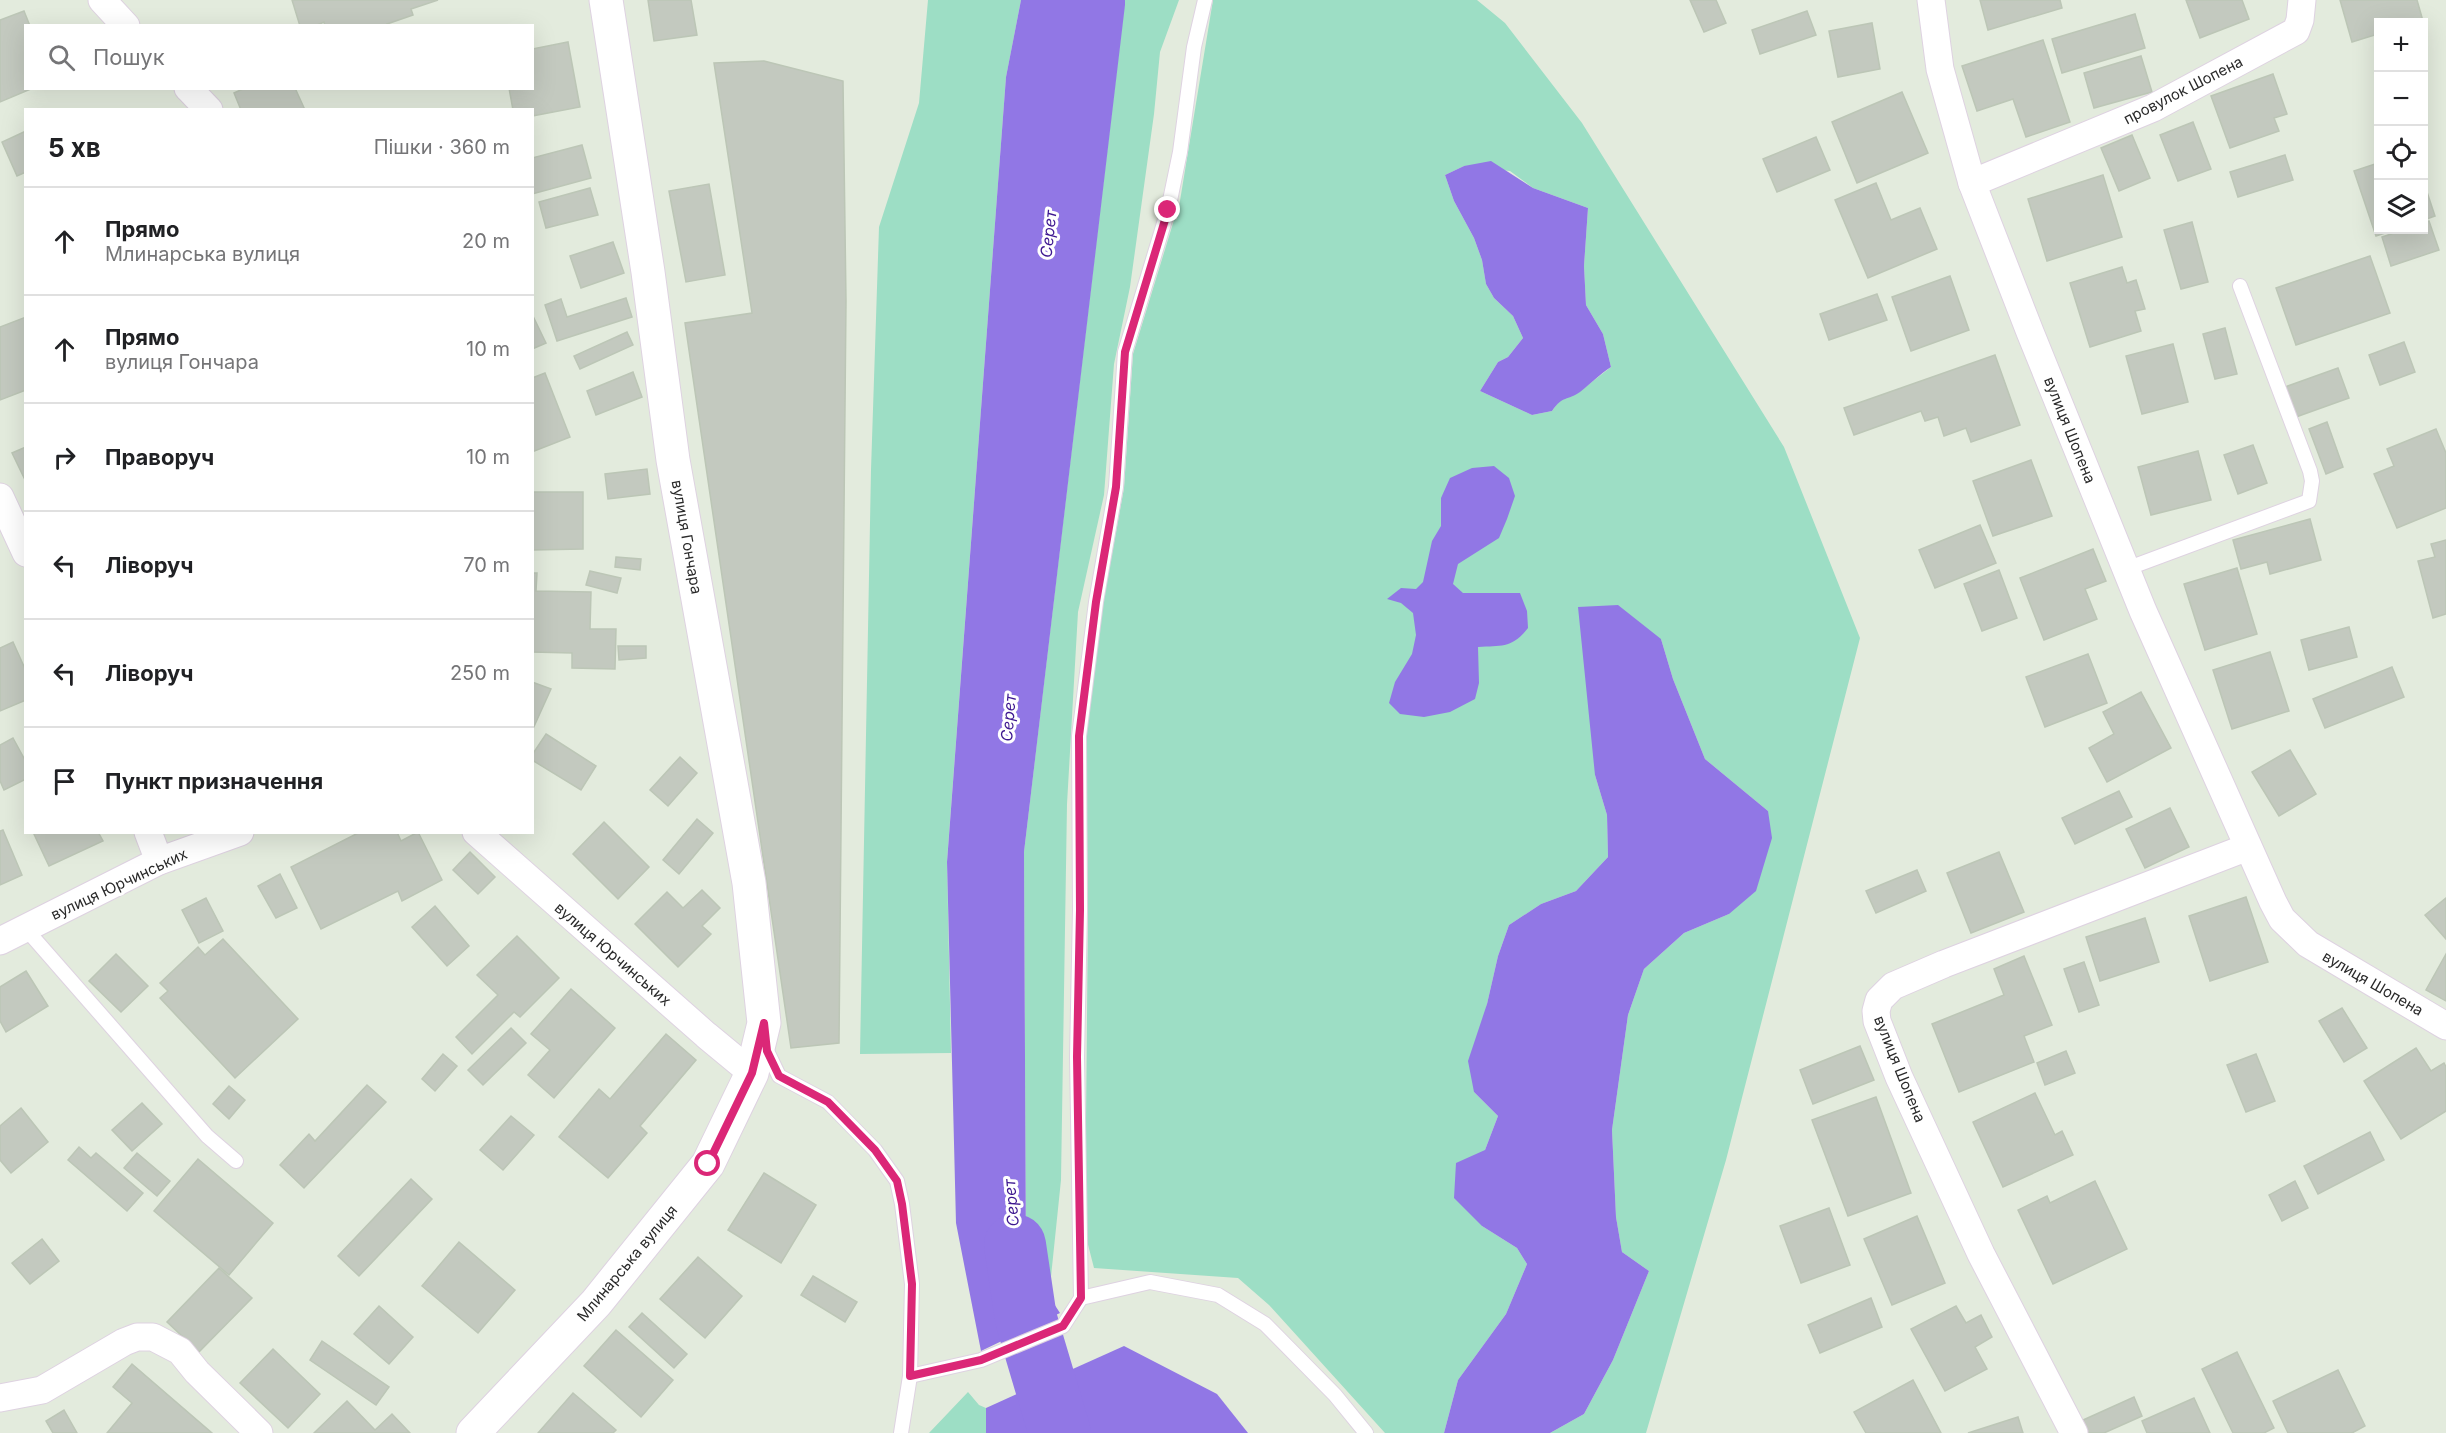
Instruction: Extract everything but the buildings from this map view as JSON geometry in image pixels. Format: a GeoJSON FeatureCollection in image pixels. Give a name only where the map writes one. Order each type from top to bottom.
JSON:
{"type":"FeatureCollection","features":[{"type":"Feature","properties":{"kind":"street"},"geometry":{"type":"LineString","coordinates":[[102,0],[124,24]]}},
{"type":"Feature","properties":{"kind":"street","name":"вулиця Гончара"},"geometry":{"type":"LineString","coordinates":[[606,0],[648,272],[673,460],[748,883],[764,1023],[752,1073]]}},
{"type":"Feature","properties":{"kind":"street","name":"вулиця Шопена"},"geometry":{"type":"LineString","coordinates":[[1931,0],[1940,69],[1972,183],[2126,569],[2272,902],[2282,919],[2295,934],[2308,944],[2446,1026]]}},
{"type":"Feature","properties":{"kind":"street","name":"провулок Шопена"},"geometry":{"type":"LineString","coordinates":[[1972,183],[2153,108],[2296,31],[2300,20],[2302,0]]}},
{"type":"Feature","properties":{"kind":"street"},"geometry":{"type":"LineString","coordinates":[[190,90],[206,108]]}},
{"type":"Feature","properties":{"kind":"street"},"geometry":{"type":"LineString","coordinates":[[0,497],[24,549]]}},
{"type":"Feature","properties":{"kind":"street"},"geometry":{"type":"LineString","coordinates":[[149,834],[159,861]]}},
{"type":"Feature","properties":{"kind":"street","name":"вулиця Юрчинських"},"geometry":{"type":"LineString","coordinates":[[0,941],[159,861],[234,834]]}},
{"type":"Feature","properties":{"kind":"street","name":"вулиця Юрчинських"},"geometry":{"type":"LineString","coordinates":[[478,834],[752,1073]]}},
{"type":"Feature","properties":{"kind":"street","name":"вулиця Шопена"},"geometry":{"type":"LineString","coordinates":[[2074,1433],[1981,1254],[1899,1077],[1877,1022],[1876,1011],[1879,1000],[1893,986],[1944,964],[2248,847]]}},
{"type":"Feature","properties":{"kind":"street","name":"Млинарська вулиця"},"geometry":{"type":"LineString","coordinates":[[473,1433],[596,1303],[708,1164],[752,1073]]}},
{"type":"Feature","properties":{"kind":"street"},"geometry":{"type":"LineString","coordinates":[[0,1398],[42,1390],[124,1342],[137,1337],[153,1337],[180,1351],[214,1390],[259,1433]]}},
{"type":"Feature","properties":{"kind":"lane"},"geometry":{"type":"LineString","coordinates":[[910,1376],[981,1360],[1063,1326],[1081,1298],[1077,1057],[1080,910],[1079,736],[1096,602],[1116,487],[1125,352],[1168,210],[1180,152],[1194,47],[1205,0]]}},
{"type":"Feature","properties":{"kind":"lane"},"geometry":{"type":"LineString","coordinates":[[2126,569],[2309,501],[2312,481],[2310,471],[2240,286]]}},
{"type":"Feature","properties":{"kind":"lane"},"geometry":{"type":"LineString","coordinates":[[25,928],[207,1136],[236,1161]]}},
{"type":"Feature","properties":{"kind":"lane"},"geometry":{"type":"LineString","coordinates":[[764,1023],[767,1051],[779,1076],[828,1102],[875,1150],[897,1181],[912,1284],[910,1376],[901,1433]]}},
{"type":"Feature","properties":{"kind":"lane"},"geometry":{"type":"LineString","coordinates":[[1081,1298],[1150,1282],[1218,1295],[1265,1323],[1335,1395],[1366,1433]]}},
{"type":"Feature","properties":{"kind":"green space"},"geometry":{"type":"Polygon","coordinates":[[[928,0],[1021,0],[1006,77],[947,861],[951,1053],[860,1054],[871,470],[879,227],[919,103],[928,0]]]}},
{"type":"Feature","properties":{"kind":"green space"},"geometry":{"type":"Polygon","coordinates":[[[1125,0],[1179,0],[1160,52],[1154,114],[1130,287],[1114,364],[1104,495],[1078,612],[1067,804],[1061,1180],[1049,1296],[1026,1261],[1024,852],[1125,0]]]}},
{"type":"Feature","properties":{"kind":"green space"},"geometry":{"type":"Polygon","coordinates":[[[1213,0],[1477,0],[1505,23],[1582,123],[1784,447],[1860,638],[1726,1160],[1646,1433],[1550,1433],[1584,1414],[1613,1360],[1649,1271],[1622,1252],[1616,1217],[1612,1130],[1628,1015],[1644,969],[1684,933],[1729,914],[1768,811],[1705,759],[1673,679],[1661,639],[1595,775],[1607,815],[1608,857],[1576,891],[1541,904],[1509,925],[1498,956],[1487,1004],[1474,1092],[1498,1116],[1485,1150],[1482,1226],[1517,1248],[1527,1264],[1506,1314],[1458,1380],[1444,1433],[1385,1433],[1269,1305],[1238,1278],[1094,1268],[1085,1233],[1088,910],[1086,737],[1103,603],[1124,488],[1133,354],[1174,220],[1177,219],[1213,0]],[[1464,166],[1445,175],[1454,201],[1474,238],[1482,260],[1486,284],[1494,298],[1513,316],[1523,338],[1508,357],[1498,362],[1480,391],[1532,415],[1552,411],[1560,400],[1579,392],[1611,367],[1603,334],[1586,305],[1584,266],[1588,208],[1533,188],[1510,171],[1464,166]]]}},
{"type":"Feature","properties":{"kind":"green space"},"geometry":{"type":"Polygon","coordinates":[[[968,1392],[979,1405],[986,1408],[986,1433],[929,1433],[968,1392]]]}},
{"type":"Feature","properties":{"kind":"water"},"geometry":{"type":"Polygon","coordinates":[[[1021,0],[1125,0],[1125,5],[1024,852],[1026,1261],[1060,1313],[981,1351],[956,1223],[947,862],[1006,77],[1021,0]]]}},
{"type":"Feature","properties":{"kind":"water"},"geometry":{"type":"Polygon","coordinates":[[[1491,161],[1533,188],[1588,208],[1584,266],[1586,305],[1603,334],[1611,367],[1576,395],[1562,400],[1552,411],[1532,415],[1480,391],[1498,362],[1508,357],[1523,338],[1513,316],[1494,298],[1486,284],[1482,260],[1474,238],[1454,201],[1445,175],[1464,166],[1491,161]]]}},
{"type":"Feature","properties":{"kind":"water"},"geometry":{"type":"Polygon","coordinates":[[[1494,466],[1509,478],[1515,496],[1499,538],[1458,564],[1453,584],[1463,593],[1520,593],[1527,611],[1528,628],[1516,640],[1506,645],[1478,647],[1479,683],[1475,699],[1450,712],[1424,717],[1400,714],[1389,703],[1395,682],[1412,654],[1416,635],[1413,613],[1401,603],[1387,599],[1401,588],[1416,589],[1423,582],[1432,541],[1441,526],[1441,498],[1450,478],[1472,468],[1494,466]]]}},
{"type":"Feature","properties":{"kind":"water"},"geometry":{"type":"Polygon","coordinates":[[[1618,605],[1661,639],[1673,679],[1705,759],[1768,811],[1772,838],[1756,891],[1729,914],[1684,933],[1644,969],[1628,1015],[1612,1130],[1616,1217],[1622,1252],[1649,1271],[1613,1360],[1584,1414],[1550,1433],[1444,1433],[1458,1380],[1506,1314],[1527,1264],[1517,1248],[1482,1226],[1454,1198],[1456,1163],[1485,1150],[1498,1116],[1474,1092],[1468,1061],[1509,925],[1541,904],[1576,891],[1608,857],[1607,815],[1595,775],[1578,607],[1618,605]]]}},
{"type":"Feature","properties":{"kind":"water"},"geometry":{"type":"Polygon","coordinates":[[[1124,1346],[1217,1394],[1248,1433],[986,1433],[986,1408],[1124,1346]]]}},
{"type":"Feature","properties":{"kind":"waterway","name":"Серет"},"geometry":{"type":"LineString","coordinates":[[1015,1245],[1026,1319],[1060,1433]]}},
{"type":"Feature","properties":{"kind":"route"},"geometry":{"type":"LineString","coordinates":[[708,1164],[752,1073],[764,1023],[767,1051],[779,1076],[828,1102],[875,1150],[897,1181],[912,1284],[910,1376],[981,1360],[1063,1326],[1081,1298],[1077,1057],[1080,910],[1079,736],[1096,602],[1116,487],[1125,352],[1168,210]]}}]}
